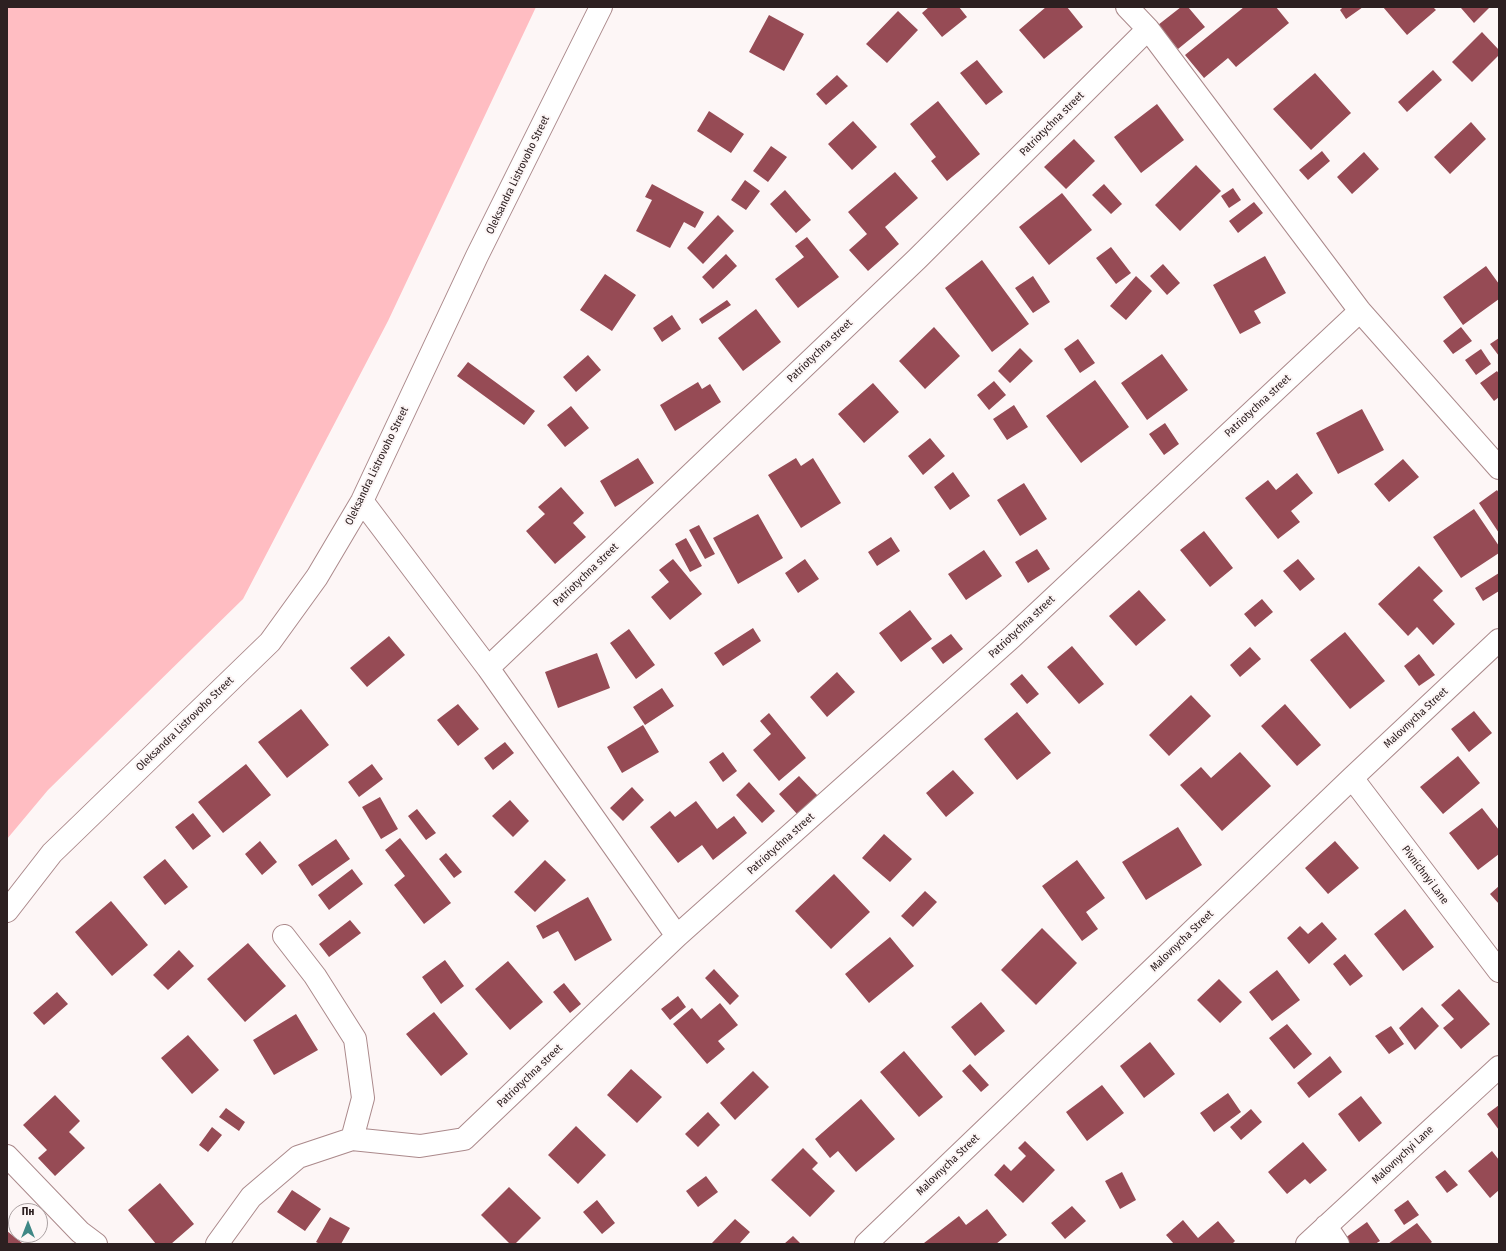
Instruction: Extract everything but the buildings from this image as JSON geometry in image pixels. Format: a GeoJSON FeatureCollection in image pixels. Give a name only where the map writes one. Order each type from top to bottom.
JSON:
{"type":"FeatureCollection","features":[{"type":"Feature","properties":{"kind":"street","name":"Oleksandra Listrovoho Street"},"geometry":{"type":"LineString","coordinates":[[7,911],[52,853],[270,642],[318,576],[362,501],[478,256],[601,7]]}},
{"type":"Feature","properties":{"kind":"street"},"geometry":{"type":"LineString","coordinates":[[1127,7],[1148,29],[1360,311],[1499,468]]}},
{"type":"Feature","properties":{"kind":"street","name":"Patriotychna street"},"geometry":{"type":"LineString","coordinates":[[488,668],[916,259],[1148,29]]}},
{"type":"Feature","properties":{"kind":"street","name":"Patriotychna street"},"geometry":{"type":"LineString","coordinates":[[217,1244],[251,1197],[298,1157],[352,1139],[420,1146],[464,1139],[677,936],[1012,637],[1360,311]]}},
{"type":"Feature","properties":{"kind":"street"},"geometry":{"type":"LineString","coordinates":[[362,501],[488,668],[677,936]]}},
{"type":"Feature","properties":{"kind":"street","name":"Malovnycha Street"},"geometry":{"type":"LineString","coordinates":[[871,1242],[1352,778],[1499,640]]}},
{"type":"Feature","properties":{"kind":"street","name":"Pivnichnyi Lane"},"geometry":{"type":"LineString","coordinates":[[1352,778],[1499,971]]}},
{"type":"Feature","properties":{"kind":"street"},"geometry":{"type":"LineString","coordinates":[[284,936],[315,976],[355,1039],[363,1098],[352,1139]]}},
{"type":"Feature","properties":{"kind":"street","name":"Malovnychyi Lane"},"geometry":{"type":"LineString","coordinates":[[1307,1244],[1499,1067]]}},
{"type":"Feature","properties":{"kind":"street"},"geometry":{"type":"LineString","coordinates":[[7,1156],[80,1232],[96,1244]]}},
{"type":"Feature","properties":{"kind":"street"},"geometry":{"type":"LineString","coordinates":[[1326,1226],[1338,1244]]}},
{"type":"Feature","properties":{"kind":"shaded area"},"geometry":{"type":"Polygon","coordinates":[[[7,7],[536,7],[388,321],[243,599],[48,790],[7,839],[7,7]]]}}]}
